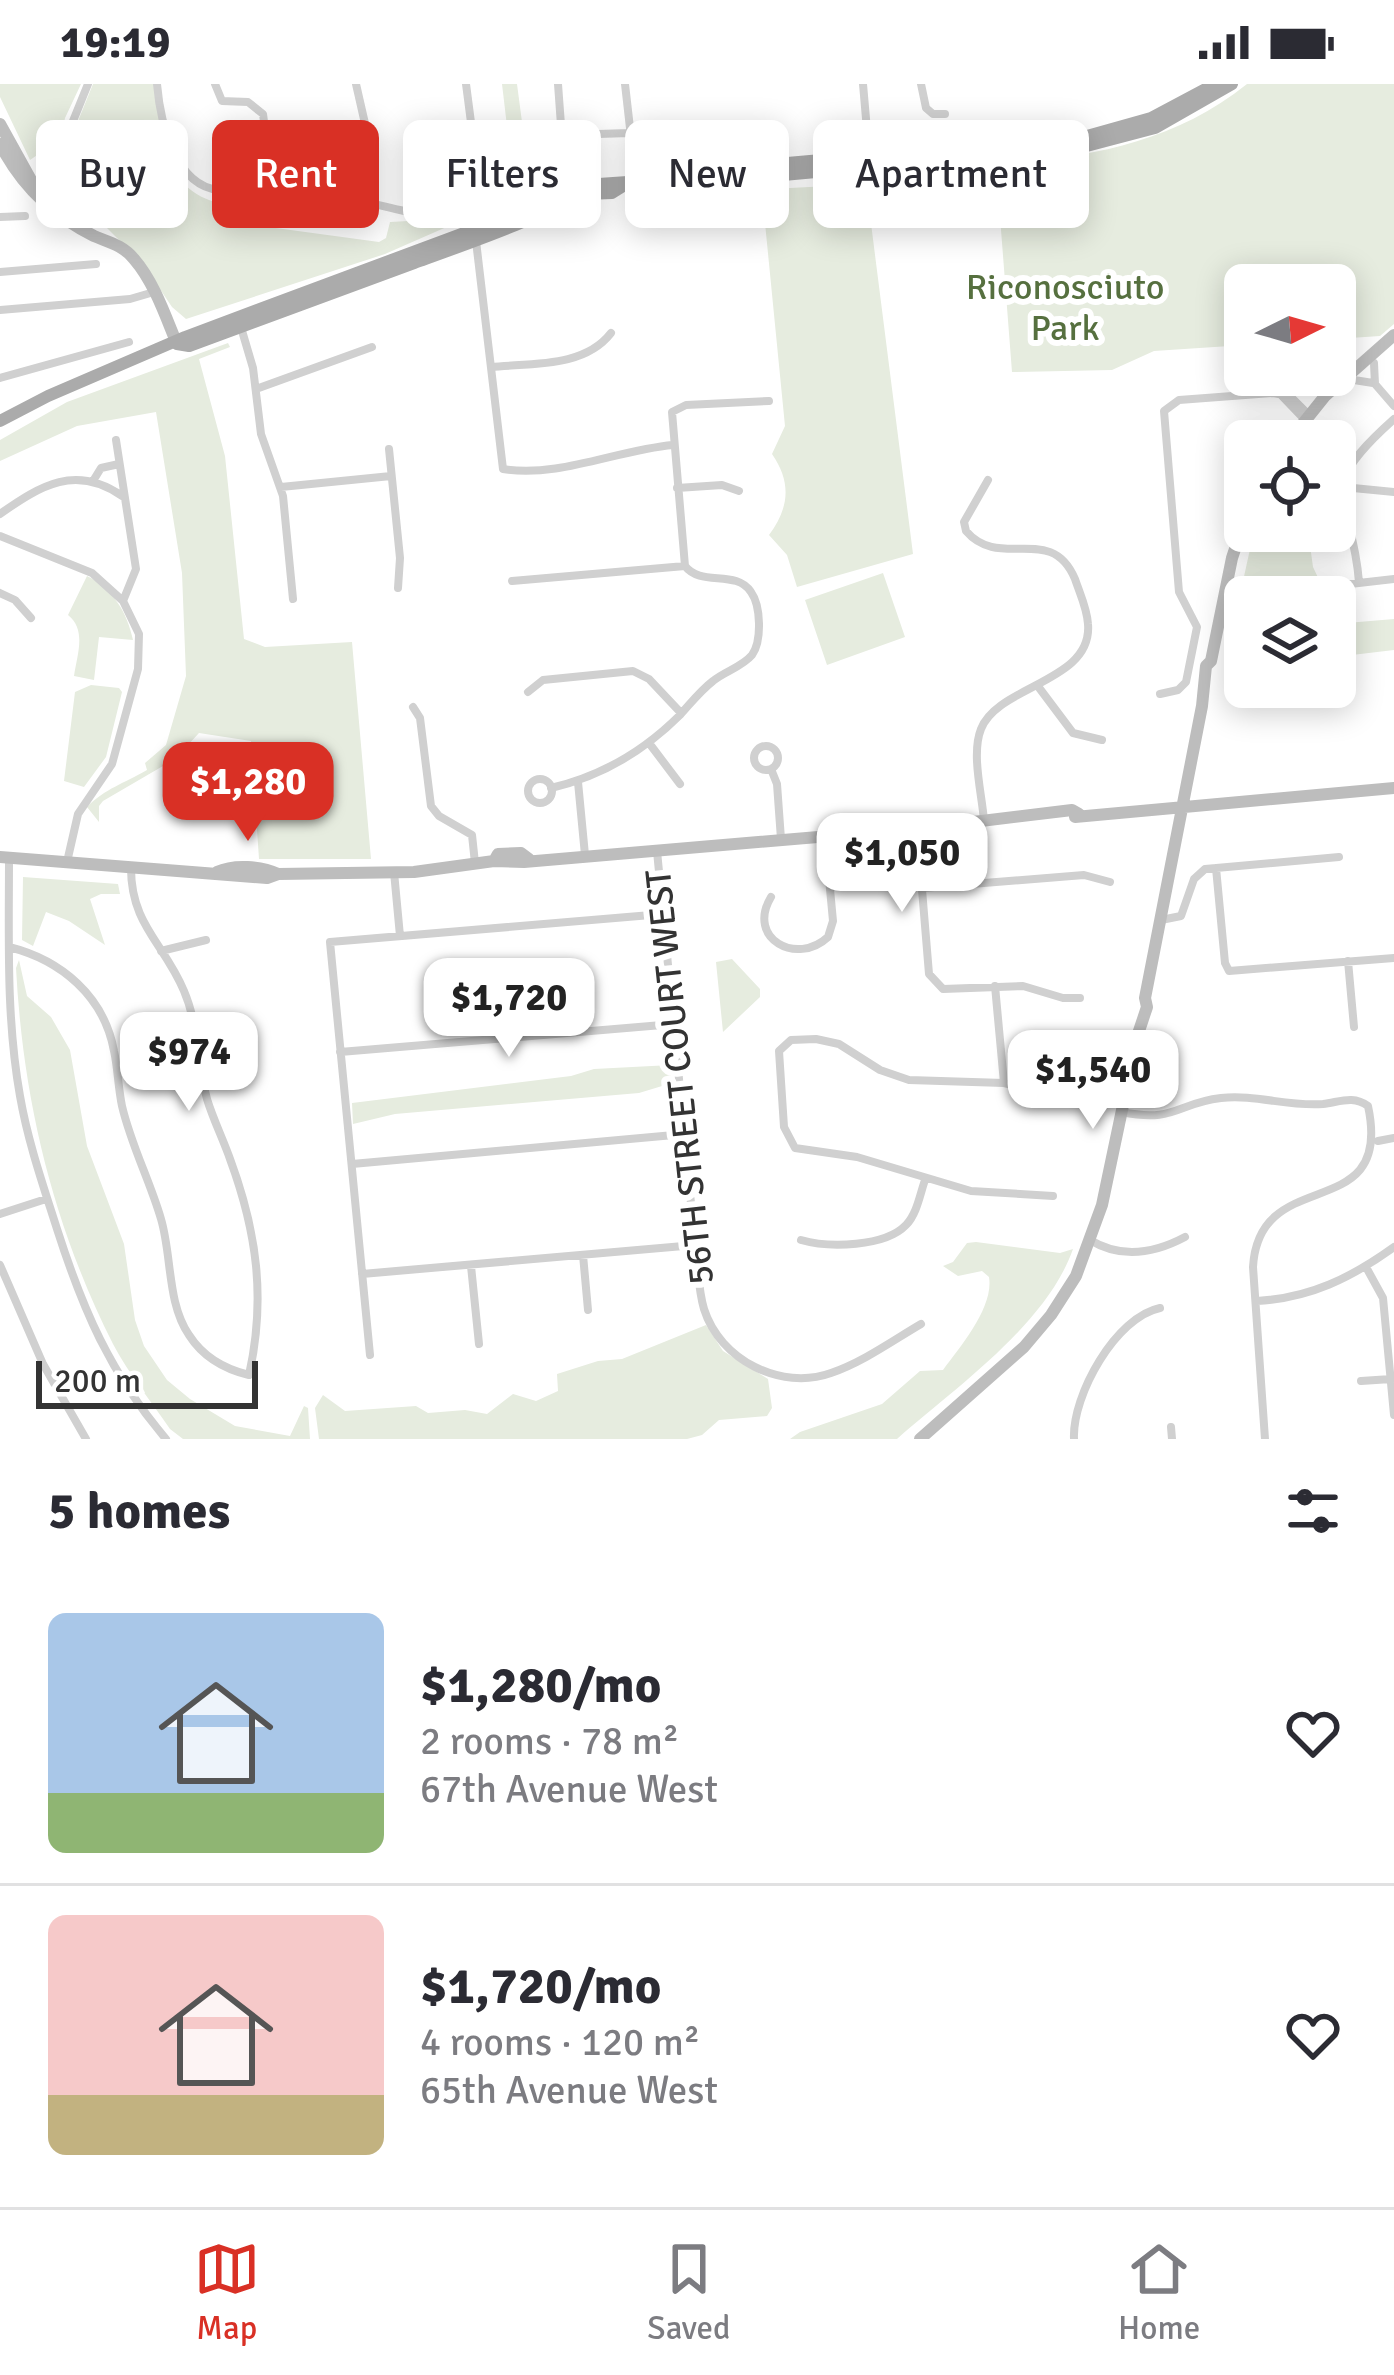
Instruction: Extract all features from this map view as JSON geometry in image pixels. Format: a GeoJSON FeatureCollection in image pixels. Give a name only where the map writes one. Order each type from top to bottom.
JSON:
{"type":"FeatureCollection","features":[{"type":"Feature","properties":{"kind":"main road"},"geometry":{"type":"LineString","coordinates":[[1089,135],[1173,108],[1215,84]]}},
{"type":"Feature","properties":{"kind":"main road"},"geometry":{"type":"LineString","coordinates":[[1089,145],[1155,128],[1232,84]]}},
{"type":"Feature","properties":{"kind":"main road"},"geometry":{"type":"LineString","coordinates":[[1,419],[48,396],[177,344],[189,346],[239,321],[475,228]]}},
{"type":"Feature","properties":{"kind":"main road"},"geometry":{"type":"LineString","coordinates":[[431,244],[476,241],[488,228]]}},
{"type":"Feature","properties":{"kind":"main road"},"geometry":{"type":"LineString","coordinates":[[239,321],[509,228]]}},
{"type":"Feature","properties":{"kind":"street"},"geometry":{"type":"LineString","coordinates":[[71,120],[88,84]]}},
{"type":"Feature","properties":{"kind":"street"},"geometry":{"type":"LineString","coordinates":[[158,84],[166,133],[195,179],[212,186]]}},
{"type":"Feature","properties":{"kind":"street"},"geometry":{"type":"LineString","coordinates":[[215,84],[222,100],[248,102],[261,111],[262,120]]}},
{"type":"Feature","properties":{"kind":"street"},"geometry":{"type":"LineString","coordinates":[[356,84],[363,120]]}},
{"type":"Feature","properties":{"kind":"street"},"geometry":{"type":"LineString","coordinates":[[466,84],[471,120]]}},
{"type":"Feature","properties":{"kind":"street"},"geometry":{"type":"LineString","coordinates":[[558,84],[564,133],[577,137],[625,133]]}},
{"type":"Feature","properties":{"kind":"street"},"geometry":{"type":"LineString","coordinates":[[625,84],[628,120]]}},
{"type":"Feature","properties":{"kind":"street"},"geometry":{"type":"LineString","coordinates":[[863,84],[867,120]]}},
{"type":"Feature","properties":{"kind":"street"},"geometry":{"type":"LineString","coordinates":[[921,84],[926,109],[944,114]]}},
{"type":"Feature","properties":{"kind":"street"},"geometry":{"type":"LineString","coordinates":[[0,124],[33,191]]}},
{"type":"Feature","properties":{"kind":"street"},"geometry":{"type":"LineString","coordinates":[[0,144],[22,183],[36,194]]}},
{"type":"Feature","properties":{"kind":"street"},"geometry":{"type":"LineString","coordinates":[[0,217],[25,216]]}},
{"type":"Feature","properties":{"kind":"street"},"geometry":{"type":"LineString","coordinates":[[81,228],[133,269],[140,269],[177,344]]}},
{"type":"Feature","properties":{"kind":"street"},"geometry":{"type":"LineString","coordinates":[[476,241],[504,470],[595,461],[628,450],[673,445]]}},
{"type":"Feature","properties":{"kind":"street"},"geometry":{"type":"LineString","coordinates":[[0,272],[96,264]]}},
{"type":"Feature","properties":{"kind":"street"},"geometry":{"type":"LineString","coordinates":[[0,310],[155,292]]}},
{"type":"Feature","properties":{"kind":"street"},"geometry":{"type":"LineString","coordinates":[[239,321],[262,434],[281,487],[293,598]]}},
{"type":"Feature","properties":{"kind":"street"},"geometry":{"type":"LineString","coordinates":[[491,367],[577,357],[601,345],[611,332]]}},
{"type":"Feature","properties":{"kind":"street"},"geometry":{"type":"LineString","coordinates":[[1160,694],[1184,686],[1197,630],[1179,588],[1162,422],[1166,408],[1176,400],[1281,395],[1291,396],[1308,418],[1394,334]]}},
{"type":"Feature","properties":{"kind":"street"},"geometry":{"type":"LineString","coordinates":[[0,379],[129,341]]}},
{"type":"Feature","properties":{"kind":"street"},"geometry":{"type":"LineString","coordinates":[[1356,378],[1394,345]]}},
{"type":"Feature","properties":{"kind":"street"},"geometry":{"type":"LineString","coordinates":[[256,389],[372,347]]}},
{"type":"Feature","properties":{"kind":"street"},"geometry":{"type":"LineString","coordinates":[[1373,363],[1375,384],[1394,406]]}},
{"type":"Feature","properties":{"kind":"street"},"geometry":{"type":"LineString","coordinates":[[1356,380],[1375,384]]}},
{"type":"Feature","properties":{"kind":"street"},"geometry":{"type":"LineString","coordinates":[[1323,403],[1336,396]]}},
{"type":"Feature","properties":{"kind":"street"},"geometry":{"type":"LineString","coordinates":[[551,788],[578,782],[649,743],[712,681],[750,657],[758,635],[756,603],[747,586],[696,576],[685,566],[673,410],[686,405],[769,401]]}},
{"type":"Feature","properties":{"kind":"street"},"geometry":{"type":"LineString","coordinates":[[1356,454],[1394,418]]}},
{"type":"Feature","properties":{"kind":"street"},"geometry":{"type":"LineString","coordinates":[[116,440],[136,569],[123,601]]}},
{"type":"Feature","properties":{"kind":"street"},"geometry":{"type":"LineString","coordinates":[[389,449],[400,558],[398,587]]}},
{"type":"Feature","properties":{"kind":"street"},"geometry":{"type":"LineString","coordinates":[[93,482],[101,467],[119,464]]}},
{"type":"Feature","properties":{"kind":"street"},"geometry":{"type":"LineString","coordinates":[[281,487],[392,476]]}},
{"type":"Feature","properties":{"kind":"street"},"geometry":{"type":"LineString","coordinates":[[0,514],[51,482],[71,477],[122,496]]}},
{"type":"Feature","properties":{"kind":"street"},"geometry":{"type":"LineString","coordinates":[[984,823],[978,745],[982,725],[1082,653],[1088,639],[1087,617],[1070,568],[1059,556],[1034,548],[988,547],[966,531],[964,523],[988,480]]}},
{"type":"Feature","properties":{"kind":"street"},"geometry":{"type":"LineString","coordinates":[[677,488],[722,485],[739,491]]}},
{"type":"Feature","properties":{"kind":"street"},"geometry":{"type":"LineString","coordinates":[[1356,489],[1394,491]]}},
{"type":"Feature","properties":{"kind":"street"},"geometry":{"type":"LineString","coordinates":[[0,536],[92,573],[123,601],[139,634],[138,669],[112,764],[76,816],[67,862]]}},
{"type":"Feature","properties":{"kind":"street"},"geometry":{"type":"LineString","coordinates":[[1356,551],[1359,582]]}},
{"type":"Feature","properties":{"kind":"street"},"geometry":{"type":"LineString","coordinates":[[916,1439],[1033,1337],[1068,1289],[1090,1241],[1143,1028],[1202,706],[1208,700],[1211,661],[1236,552]]}},
{"type":"Feature","properties":{"kind":"street"},"geometry":{"type":"LineString","coordinates":[[512,581],[685,566]]}},
{"type":"Feature","properties":{"kind":"street"},"geometry":{"type":"LineString","coordinates":[[1356,583],[1394,579]]}},
{"type":"Feature","properties":{"kind":"street"},"geometry":{"type":"LineString","coordinates":[[0,592],[32,618]]}},
{"type":"Feature","properties":{"kind":"street"},"geometry":{"type":"LineString","coordinates":[[528,692],[543,680],[634,671],[649,679],[681,713]]}},
{"type":"Feature","properties":{"kind":"street"},"geometry":{"type":"LineString","coordinates":[[1037,685],[1073,733],[1102,740]]}},
{"type":"Feature","properties":{"kind":"street"},"geometry":{"type":"LineString","coordinates":[[413,707],[420,718],[431,806],[472,835],[470,864]]}},
{"type":"Feature","properties":{"kind":"street"},"geometry":{"type":"LineString","coordinates":[[649,743],[680,784]]}},
{"type":"Feature","properties":{"kind":"street"},"geometry":{"type":"LineString","coordinates":[[771,769],[777,784],[781,838]]}},
{"type":"Feature","properties":{"kind":"street"},"geometry":{"type":"LineString","coordinates":[[578,782],[585,855]]}},
{"type":"Feature","properties":{"kind":"street"},"geometry":{"type":"LineString","coordinates":[[166,1439],[117,1375],[98,1341],[46,1199],[19,1091],[4,858],[244,877],[399,870],[452,860],[501,864],[1394,788]]}},
{"type":"Feature","properties":{"kind":"street"},"geometry":{"type":"LineString","coordinates":[[916,829],[929,974],[934,984],[947,990],[1023,986],[1080,998]]}},
{"type":"Feature","properties":{"kind":"street"},"geometry":{"type":"LineString","coordinates":[[771,897],[764,916],[767,934],[775,944],[787,949],[812,947],[828,937],[833,921],[825,836]]}},
{"type":"Feature","properties":{"kind":"street","name":"56TH STREET COURT WEST"},"geometry":{"type":"LineString","coordinates":[[657,849],[695,1245],[702,1304],[712,1327],[730,1349],[758,1369],[781,1377],[812,1378],[832,1373],[921,1324]]}},
{"type":"Feature","properties":{"kind":"street"},"geometry":{"type":"LineString","coordinates":[[1161,920],[1181,916],[1196,874],[1339,857]]}},
{"type":"Feature","properties":{"kind":"street"},"geometry":{"type":"LineString","coordinates":[[9,947],[62,969],[100,1012],[115,1051],[128,1130],[162,1222],[183,1326],[213,1360],[249,1375],[260,1317],[252,1235],[206,1094],[191,1010],[135,909],[131,866]]}},
{"type":"Feature","properties":{"kind":"street"},"geometry":{"type":"LineString","coordinates":[[1216,868],[1225,964],[1230,971],[1394,958]]}},
{"type":"Feature","properties":{"kind":"street"},"geometry":{"type":"LineString","coordinates":[[399,870],[400,936]]}},
{"type":"Feature","properties":{"kind":"street"},"geometry":{"type":"LineString","coordinates":[[922,887],[1084,875],[1110,882]]}},
{"type":"Feature","properties":{"kind":"street"},"geometry":{"type":"LineString","coordinates":[[370,1355],[330,942],[663,914]]}},
{"type":"Feature","properties":{"kind":"street"},"geometry":{"type":"LineString","coordinates":[[161,951],[206,940]]}},
{"type":"Feature","properties":{"kind":"street"},"geometry":{"type":"LineString","coordinates":[[1348,961],[1354,1027]]}},
{"type":"Feature","properties":{"kind":"street"},"geometry":{"type":"LineString","coordinates":[[995,986],[1004,1083]]}},
{"type":"Feature","properties":{"kind":"street"},"geometry":{"type":"LineString","coordinates":[[340,1052],[674,1024]]}},
{"type":"Feature","properties":{"kind":"street"},"geometry":{"type":"LineString","coordinates":[[1052,1196],[994,1194],[925,1180],[856,1157],[801,1151],[789,1142],[784,1127],[778,1057],[783,1045],[791,1040],[828,1041],[909,1081],[1004,1083],[1098,1106]]}},
{"type":"Feature","properties":{"kind":"street"},"geometry":{"type":"LineString","coordinates":[[1122,1112],[1165,1116],[1222,1098],[1314,1105],[1356,1099],[1368,1106],[1378,1141],[1376,1161],[1367,1175],[1350,1186],[1286,1208],[1262,1231],[1254,1257],[1264,1439]]}},
{"type":"Feature","properties":{"kind":"street"},"geometry":{"type":"LineString","coordinates":[[352,1164],[685,1134]]}},
{"type":"Feature","properties":{"kind":"street"},"geometry":{"type":"LineString","coordinates":[[1378,1141],[1394,1138]]}},
{"type":"Feature","properties":{"kind":"street"},"geometry":{"type":"LineString","coordinates":[[801,1240],[818,1244],[892,1236],[910,1220],[925,1180]]}},
{"type":"Feature","properties":{"kind":"street"},"geometry":{"type":"LineString","coordinates":[[0,1214],[46,1199]]}},
{"type":"Feature","properties":{"kind":"street"},"geometry":{"type":"LineString","coordinates":[[1090,1241],[1128,1252],[1157,1250],[1185,1237]]}},
{"type":"Feature","properties":{"kind":"street"},"geometry":{"type":"LineString","coordinates":[[362,1274],[695,1245]]}},
{"type":"Feature","properties":{"kind":"street"},"geometry":{"type":"LineString","coordinates":[[1257,1301],[1315,1291],[1366,1267],[1394,1247]]}},
{"type":"Feature","properties":{"kind":"street"},"geometry":{"type":"LineString","coordinates":[[583,1255],[588,1310]]}},
{"type":"Feature","properties":{"kind":"street"},"geometry":{"type":"LineString","coordinates":[[0,1265],[51,1382],[86,1439]]}},
{"type":"Feature","properties":{"kind":"street"},"geometry":{"type":"LineString","coordinates":[[471,1266],[479,1344]]}},
{"type":"Feature","properties":{"kind":"street"},"geometry":{"type":"LineString","coordinates":[[1366,1267],[1383,1298],[1394,1415]]}},
{"type":"Feature","properties":{"kind":"street"},"geometry":{"type":"LineString","coordinates":[[1074,1439],[1076,1409],[1089,1378],[1133,1320],[1160,1308]]}},
{"type":"Feature","properties":{"kind":"street"},"geometry":{"type":"LineString","coordinates":[[1361,1381],[1390,1379]]}},
{"type":"Feature","properties":{"kind":"street"},"geometry":{"type":"LineString","coordinates":[[1171,1427],[1172,1439]]}},
{"type":"Feature","properties":{"kind":"green space"},"geometry":{"type":"Polygon","coordinates":[[[0,84],[81,84],[65,120],[36,120],[36,156],[30,160],[0,97],[0,84]]]}},
{"type":"Feature","properties":{"kind":"green space"},"geometry":{"type":"Polygon","coordinates":[[[93,84],[158,84],[162,120],[78,120],[93,84]]]}},
{"type":"Feature","properties":{"kind":"green space"},"geometry":{"type":"Polygon","coordinates":[[[502,84],[517,84],[522,120],[506,120],[502,84]]]}},
{"type":"Feature","properties":{"kind":"green space","name":"Riconosciuto Park"},"geometry":{"type":"Polygon","coordinates":[[[1247,84],[1394,84],[1394,324],[1380,336],[1356,338],[1356,264],[1224,264],[1224,346],[1154,351],[1112,370],[1012,372],[1001,228],[1089,228],[1089,153],[1159,134],[1247,84]]]}},
{"type":"Feature","properties":{"kind":"green space"},"geometry":{"type":"Polygon","coordinates":[[[188,187],[212,200],[212,228],[276,228],[379,242],[386,238],[390,222],[403,221],[403,228],[444,228],[385,254],[186,319],[172,307],[143,264],[107,228],[188,228],[188,187]]]}},
{"type":"Feature","properties":{"kind":"green space"},"geometry":{"type":"Polygon","coordinates":[[[813,187],[813,228],[872,228],[913,554],[797,587],[787,555],[769,535],[786,495],[783,475],[772,454],[785,426],[765,228],[789,228],[789,188],[813,187]]]}},
{"type":"Feature","properties":{"kind":"green space"},"geometry":{"type":"Polygon","coordinates":[[[228,343],[230,347],[199,359],[225,456],[244,639],[265,647],[352,642],[371,859],[259,859],[251,741],[199,733],[175,759],[103,801],[99,822],[87,807],[147,770],[145,763],[166,745],[186,676],[182,573],[156,412],[77,426],[0,461],[0,440],[67,402],[228,343]]]}},
{"type":"Feature","properties":{"kind":"green space"},"geometry":{"type":"Polygon","coordinates":[[[1249,552],[1311,552],[1317,576],[1244,576],[1249,552]]]}},
{"type":"Feature","properties":{"kind":"green space"},"geometry":{"type":"Polygon","coordinates":[[[883,573],[905,637],[827,665],[805,600],[883,573]]]}},
{"type":"Feature","properties":{"kind":"green space"},"geometry":{"type":"Polygon","coordinates":[[[87,576],[118,602],[133,640],[99,637],[94,680],[74,676],[79,635],[68,615],[87,576]]]}},
{"type":"Feature","properties":{"kind":"green space"},"geometry":{"type":"Polygon","coordinates":[[[1394,619],[1394,650],[1356,655],[1356,622],[1394,619]]]}},
{"type":"Feature","properties":{"kind":"green space"},"geometry":{"type":"Polygon","coordinates":[[[91,685],[122,692],[106,757],[84,787],[64,781],[75,692],[91,685]]]}},
{"type":"Feature","properties":{"kind":"green space"},"geometry":{"type":"Polygon","coordinates":[[[23,877],[118,884],[120,894],[90,899],[105,945],[46,912],[33,946],[22,940],[23,877]]]}},
{"type":"Feature","properties":{"kind":"green space"},"geometry":{"type":"Polygon","coordinates":[[[732,959],[760,989],[760,997],[723,1032],[716,962],[732,959]]]}},
{"type":"Feature","properties":{"kind":"green space"},"geometry":{"type":"Polygon","coordinates":[[[19,960],[27,996],[51,1017],[70,1050],[87,1146],[124,1244],[135,1320],[144,1346],[167,1380],[235,1426],[290,1436],[304,1406],[308,1408],[310,1439],[183,1439],[170,1429],[119,1355],[74,1254],[45,1161],[26,1066],[19,960]]]}},
{"type":"Feature","properties":{"kind":"green space"},"geometry":{"type":"Polygon","coordinates":[[[671,1065],[672,1083],[639,1093],[395,1114],[353,1124],[352,1103],[571,1076],[594,1069],[671,1065]]]}},
{"type":"Feature","properties":{"kind":"green space"},"geometry":{"type":"Polygon","coordinates":[[[967,1243],[1060,1253],[1073,1249],[1060,1277],[1021,1329],[897,1439],[790,1439],[882,1404],[920,1371],[943,1370],[975,1326],[986,1301],[989,1277],[982,1271],[958,1276],[943,1266],[953,1262],[967,1243]]]}},
{"type":"Feature","properties":{"kind":"green space"},"geometry":{"type":"Polygon","coordinates":[[[706,1325],[723,1351],[768,1379],[772,1408],[767,1416],[719,1420],[702,1435],[687,1439],[319,1439],[315,1408],[323,1395],[345,1411],[416,1406],[428,1413],[465,1410],[487,1414],[513,1394],[536,1401],[558,1391],[557,1374],[622,1359],[706,1325]]]}}]}
